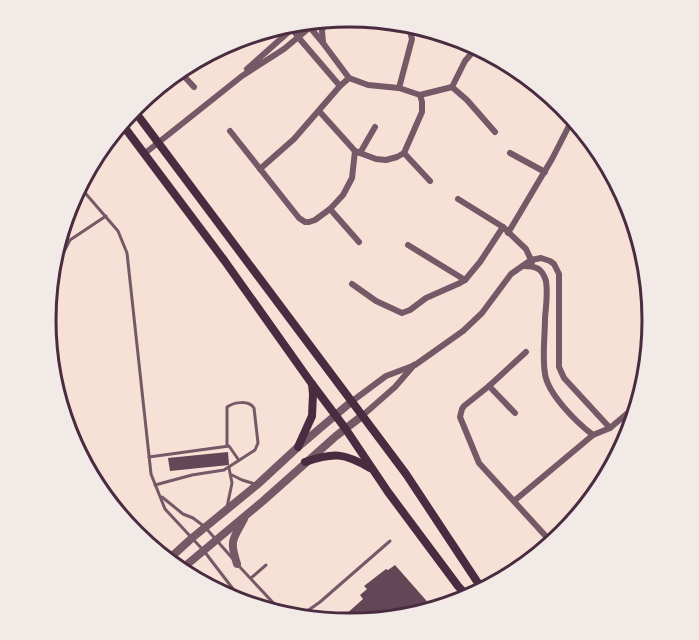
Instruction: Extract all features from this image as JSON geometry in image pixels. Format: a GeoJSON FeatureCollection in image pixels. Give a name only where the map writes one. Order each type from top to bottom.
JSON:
{"type":"FeatureCollection","features":[{"type":"Feature","properties":{"kind":"main road"},"geometry":{"type":"LineString","coordinates":[[139,117],[406,474],[478,583]]}},
{"type":"Feature","properties":{"kind":"main road"},"geometry":{"type":"LineString","coordinates":[[126,130],[224,260],[345,428],[394,501],[462,591]]}},
{"type":"Feature","properties":{"kind":"main road"},"geometry":{"type":"LineString","coordinates":[[298,447],[312,416],[312,384]]}},
{"type":"Feature","properties":{"kind":"main road"},"geometry":{"type":"LineString","coordinates":[[305,462],[326,456],[344,456],[374,470]]}},
{"type":"Feature","properties":{"kind":"street"},"geometry":{"type":"LineString","coordinates":[[323,29],[323,43]]}},
{"type":"Feature","properties":{"kind":"street"},"geometry":{"type":"LineString","coordinates":[[313,30],[349,78],[368,85],[399,88],[420,95],[452,87],[465,61],[471,53]]}},
{"type":"Feature","properties":{"kind":"street"},"geometry":{"type":"LineString","coordinates":[[144,154],[242,76],[284,49],[304,31]]}},
{"type":"Feature","properties":{"kind":"street"},"geometry":{"type":"LineString","coordinates":[[295,32],[340,86]]}},
{"type":"Feature","properties":{"kind":"street"},"geometry":{"type":"LineString","coordinates":[[399,88],[412,39],[411,34]]}},
{"type":"Feature","properties":{"kind":"street"},"geometry":{"type":"LineString","coordinates":[[242,76],[285,35]]}},
{"type":"Feature","properties":{"kind":"street"},"geometry":{"type":"LineString","coordinates":[[185,77],[194,87]]}},
{"type":"Feature","properties":{"kind":"street"},"geometry":{"type":"LineString","coordinates":[[260,169],[294,139],[349,78]]}},
{"type":"Feature","properties":{"kind":"street"},"geometry":{"type":"LineString","coordinates":[[452,87],[467,100],[495,132]]}},
{"type":"Feature","properties":{"kind":"street"},"geometry":{"type":"LineString","coordinates":[[319,111],[357,152],[386,160],[404,153],[420,117],[422,106],[420,95]]}},
{"type":"Feature","properties":{"kind":"street"},"geometry":{"type":"LineString","coordinates":[[352,284],[376,301],[402,314],[426,298],[465,280],[505,230],[545,172],[569,126]]}},
{"type":"Feature","properties":{"kind":"street"},"geometry":{"type":"LineString","coordinates":[[230,131],[299,218],[305,222],[315,220],[343,195],[349,185],[357,152],[375,127]]}},
{"type":"Feature","properties":{"kind":"street"},"geometry":{"type":"LineString","coordinates":[[404,153],[429,181]]}},
{"type":"Feature","properties":{"kind":"street"},"geometry":{"type":"LineString","coordinates":[[510,153],[545,172]]}},
{"type":"Feature","properties":{"kind":"street"},"geometry":{"type":"LineString","coordinates":[[459,199],[505,230],[526,249],[532,263],[543,272],[547,285],[545,375],[551,390],[593,435]]}},
{"type":"Feature","properties":{"kind":"street"},"geometry":{"type":"LineString","coordinates":[[330,209],[359,242]]}},
{"type":"Feature","properties":{"kind":"street"},"geometry":{"type":"LineString","coordinates":[[408,245],[465,280]]}},
{"type":"Feature","properties":{"kind":"street"},"geometry":{"type":"LineString","coordinates":[[174,554],[351,402],[386,376],[415,364],[476,320],[511,274],[541,258],[554,264],[559,274],[559,367],[564,378],[610,428]]}},
{"type":"Feature","properties":{"kind":"street"},"geometry":{"type":"LineString","coordinates":[[544,348],[559,349]]}},
{"type":"Feature","properties":{"kind":"street"},"geometry":{"type":"LineString","coordinates":[[526,352],[462,410],[460,417],[478,460],[546,537]]}},
{"type":"Feature","properties":{"kind":"street"},"geometry":{"type":"LineString","coordinates":[[187,564],[345,428],[362,416],[401,381],[415,364]]}},
{"type":"Feature","properties":{"kind":"street"},"geometry":{"type":"LineString","coordinates":[[489,386],[515,412]]}},
{"type":"Feature","properties":{"kind":"street"},"geometry":{"type":"LineString","coordinates":[[514,501],[593,435],[610,428],[627,413]]}},
{"type":"Feature","properties":{"kind":"street"},"geometry":{"type":"LineString","coordinates":[[237,564],[232,547],[233,538],[246,515]]}},
{"type":"Feature","properties":{"kind":"lane"},"geometry":{"type":"LineString","coordinates":[[86,193],[120,234],[127,253],[154,485],[171,516],[204,551],[233,589]]}},
{"type":"Feature","properties":{"kind":"lane"},"geometry":{"type":"LineString","coordinates":[[65,250],[70,240],[106,216]]}},
{"type":"Feature","properties":{"kind":"lane"},"geometry":{"type":"LineString","coordinates":[[154,485],[230,468],[252,452],[258,446],[254,408],[249,403],[233,404],[227,407],[227,446]]}},
{"type":"Feature","properties":{"kind":"lane"},"geometry":{"type":"LineString","coordinates":[[149,457],[231,446],[238,460]]}},
{"type":"Feature","properties":{"kind":"lane"},"geometry":{"type":"LineString","coordinates":[[226,510],[232,483],[230,468]]}},
{"type":"Feature","properties":{"kind":"lane"},"geometry":{"type":"LineString","coordinates":[[232,475],[258,484]]}},
{"type":"Feature","properties":{"kind":"lane"},"geometry":{"type":"LineString","coordinates":[[160,496],[205,527],[273,603]]}},
{"type":"Feature","properties":{"kind":"lane"},"geometry":{"type":"LineString","coordinates":[[311,610],[390,541]]}},
{"type":"Feature","properties":{"kind":"lane"},"geometry":{"type":"LineString","coordinates":[[250,578],[266,565]]}},
{"type":"Feature","properties":{"kind":"building"},"geometry":{"type":"Polygon","coordinates":[[[228,452],[229,465],[170,471],[168,458],[228,452]]]}},
{"type":"Feature","properties":{"kind":"building"},"geometry":{"type":"Polygon","coordinates":[[[395,565],[428,602],[388,610],[347,613],[363,599],[360,595],[367,589],[364,586],[386,569],[395,565]]]}}]}
